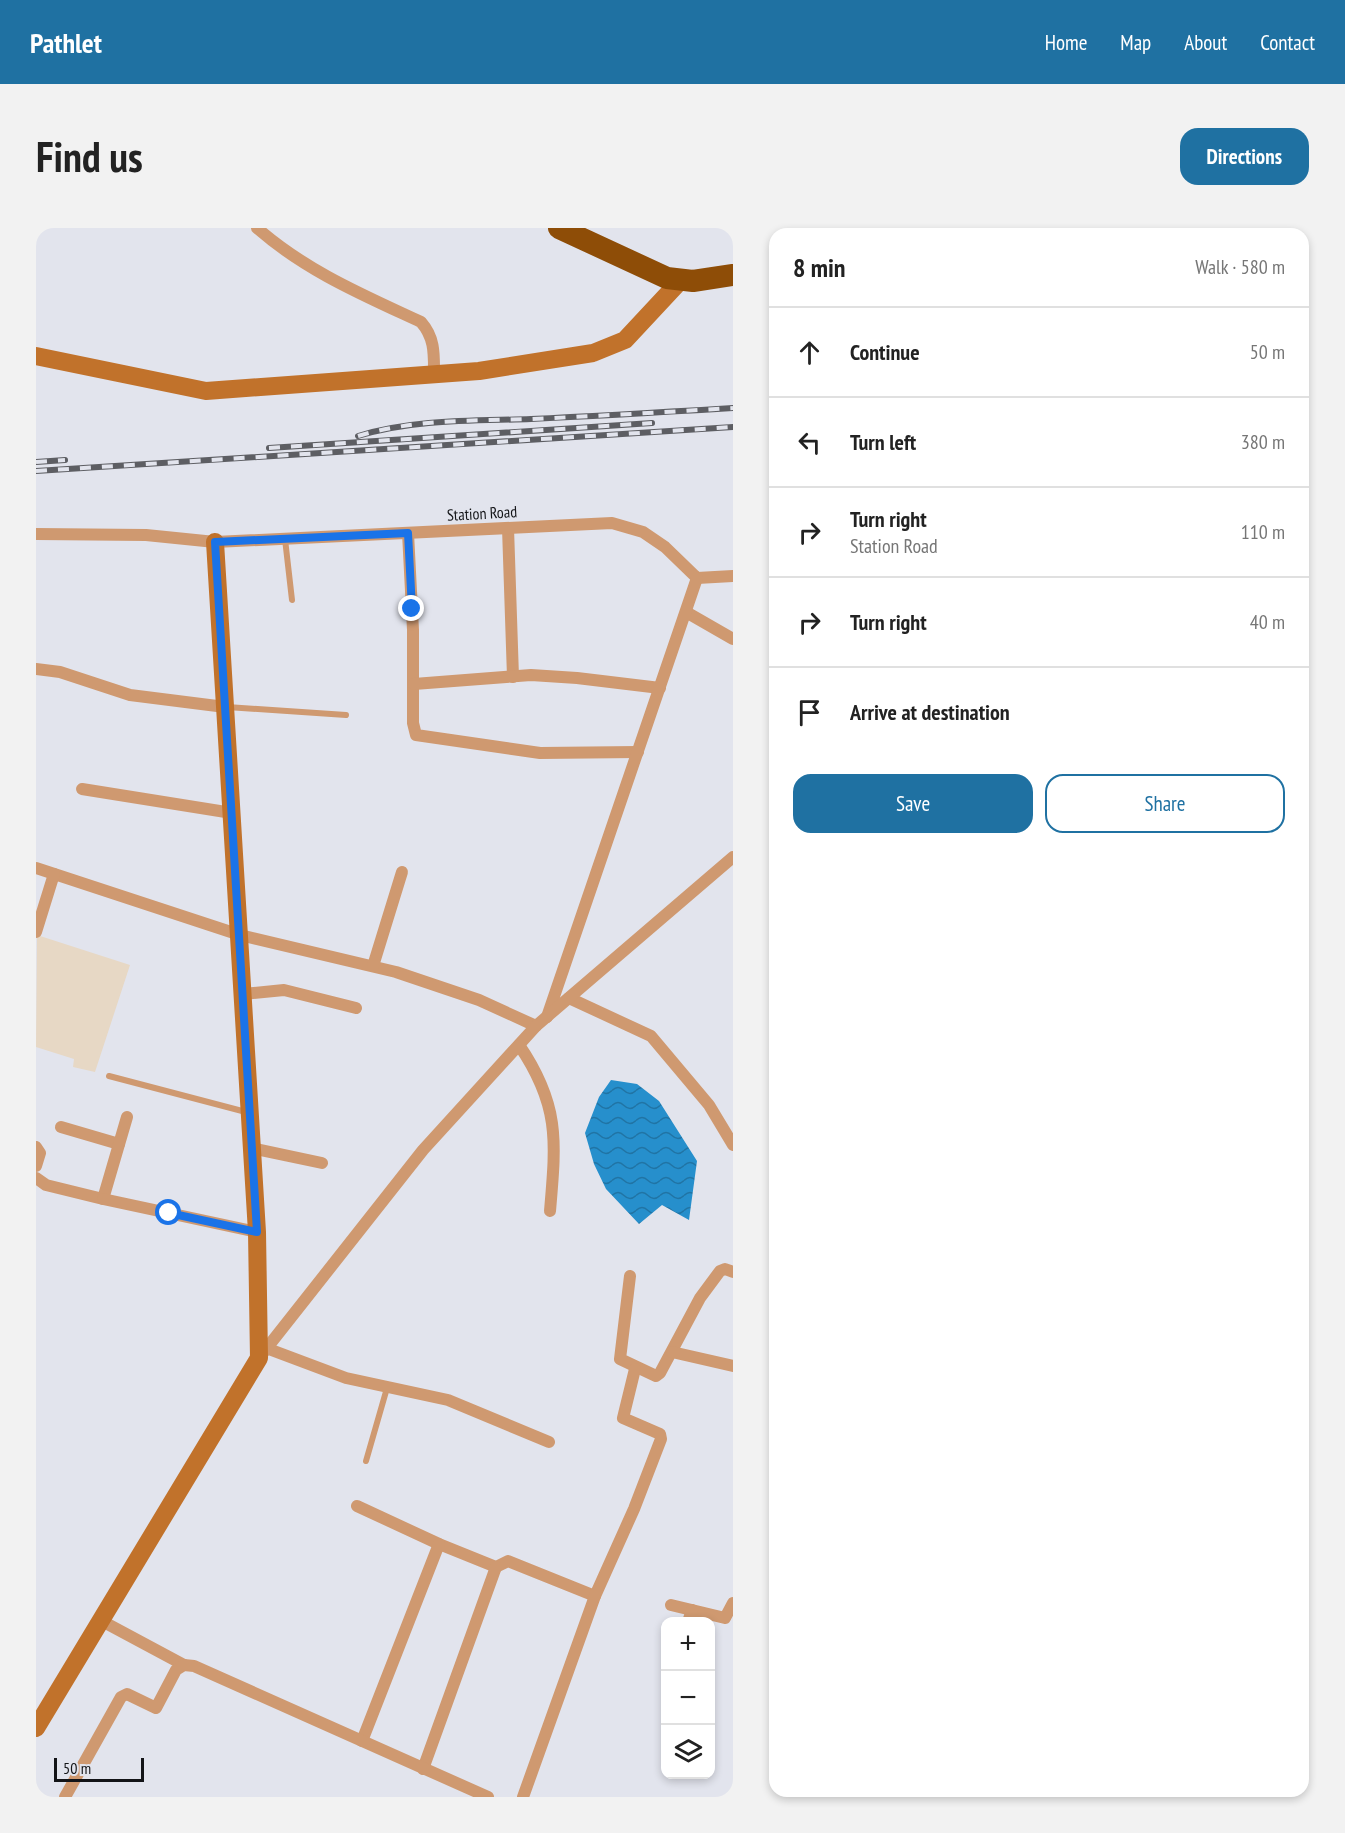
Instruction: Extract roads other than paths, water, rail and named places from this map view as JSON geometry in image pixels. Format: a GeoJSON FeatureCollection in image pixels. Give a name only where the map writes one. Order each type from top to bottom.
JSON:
{"type":"FeatureCollection","features":[{"type":"Feature","properties":{"kind":"highway"},"geometry":{"type":"LineString","coordinates":[[559,228],[650,271],[680,281],[733,275]]}},
{"type":"Feature","properties":{"kind":"street"},"geometry":{"type":"LineString","coordinates":[[257,228],[296,260],[337,283],[421,322],[429,331],[434,345],[434,374]]}},
{"type":"Feature","properties":{"kind":"street"},"geometry":{"type":"LineString","coordinates":[[36,356],[206,391],[479,371],[593,353],[625,340],[680,281]]}},
{"type":"Feature","properties":{"kind":"street","name":"Station Road"},"geometry":{"type":"LineString","coordinates":[[36,534],[146,535],[215,542],[612,523],[643,532],[666,547],[697,578]]}},
{"type":"Feature","properties":{"kind":"street"},"geometry":{"type":"LineString","coordinates":[[508,528],[513,677]]}},
{"type":"Feature","properties":{"kind":"street"},"geometry":{"type":"LineString","coordinates":[[408,533],[414,684],[413,723],[416,735],[540,753],[638,752]]}},
{"type":"Feature","properties":{"kind":"street"},"geometry":{"type":"LineString","coordinates":[[215,542],[263,1353]]}},
{"type":"Feature","properties":{"kind":"street"},"geometry":{"type":"LineString","coordinates":[[547,1017],[697,578],[733,576]]}},
{"type":"Feature","properties":{"kind":"street"},"geometry":{"type":"LineString","coordinates":[[686,612],[733,639]]}},
{"type":"Feature","properties":{"kind":"street"},"geometry":{"type":"LineString","coordinates":[[36,669],[60,672],[130,695],[225,707]]}},
{"type":"Feature","properties":{"kind":"street"},"geometry":{"type":"LineString","coordinates":[[414,684],[513,677],[577,678],[660,688]]}},
{"type":"Feature","properties":{"kind":"street"},"geometry":{"type":"LineString","coordinates":[[82,789],[232,813]]}},
{"type":"Feature","properties":{"kind":"street"},"geometry":{"type":"LineString","coordinates":[[36,1728],[263,1353],[423,1150],[536,1026],[733,856]]}},
{"type":"Feature","properties":{"kind":"street"},"geometry":{"type":"LineString","coordinates":[[36,868],[240,935],[372,966],[441,986],[536,1026]]}},
{"type":"Feature","properties":{"kind":"street"},"geometry":{"type":"LineString","coordinates":[[372,966],[402,872]]}},
{"type":"Feature","properties":{"kind":"street"},"geometry":{"type":"LineString","coordinates":[[36,932],[54,874]]}},
{"type":"Feature","properties":{"kind":"street"},"geometry":{"type":"LineString","coordinates":[[243,994],[284,990],[356,1008]]}},
{"type":"Feature","properties":{"kind":"street"},"geometry":{"type":"LineString","coordinates":[[569,998],[651,1036],[709,1105],[733,1145]]}},
{"type":"Feature","properties":{"kind":"street"},"geometry":{"type":"LineString","coordinates":[[519,1045],[537,1072],[551,1114],[554,1153],[550,1211]]}},
{"type":"Feature","properties":{"kind":"street"},"geometry":{"type":"LineString","coordinates":[[103,1198],[127,1118]]}},
{"type":"Feature","properties":{"kind":"street"},"geometry":{"type":"LineString","coordinates":[[61,1127],[119,1144]]}},
{"type":"Feature","properties":{"kind":"street"},"geometry":{"type":"LineString","coordinates":[[36,1147],[39,1153],[36,1166]]}},
{"type":"Feature","properties":{"kind":"street"},"geometry":{"type":"LineString","coordinates":[[251,1148],[322,1162]]}},
{"type":"Feature","properties":{"kind":"street"},"geometry":{"type":"LineString","coordinates":[[36,1178],[46,1185],[257,1232]]}},
{"type":"Feature","properties":{"kind":"street"},"geometry":{"type":"LineString","coordinates":[[630,1276],[620,1358],[635,1369],[656,1376],[672,1352],[700,1298],[720,1271],[725,1269],[733,1272]]}},
{"type":"Feature","properties":{"kind":"street"},"geometry":{"type":"LineString","coordinates":[[672,1352],[733,1366]]}},
{"type":"Feature","properties":{"kind":"street"},"geometry":{"type":"LineString","coordinates":[[263,1353],[338,1376],[387,1388],[413,1390],[448,1400],[549,1442]]}},
{"type":"Feature","properties":{"kind":"street"},"geometry":{"type":"LineString","coordinates":[[523,1797],[595,1596],[634,1509],[661,1439],[660,1434],[623,1418],[635,1369]]}},
{"type":"Feature","properties":{"kind":"street"},"geometry":{"type":"LineString","coordinates":[[357,1506],[496,1567]]}},
{"type":"Feature","properties":{"kind":"street"},"geometry":{"type":"LineString","coordinates":[[362,1741],[440,1544]]}},
{"type":"Feature","properties":{"kind":"street"},"geometry":{"type":"LineString","coordinates":[[423,1769],[496,1567],[508,1561],[595,1596]]}},
{"type":"Feature","properties":{"kind":"street"},"geometry":{"type":"LineString","coordinates":[[671,1605],[690,1616],[726,1618],[733,1603]]}},
{"type":"Feature","properties":{"kind":"street"},"geometry":{"type":"LineString","coordinates":[[100,1620],[184,1665],[194,1666],[488,1797]]}},
{"type":"Feature","properties":{"kind":"street"},"geometry":{"type":"LineString","coordinates":[[65,1797],[121,1696],[127,1694],[156,1708],[176,1670],[184,1665]]}},
{"type":"Feature","properties":{"kind":"lane"},"geometry":{"type":"LineString","coordinates":[[285,539],[292,600]]}},
{"type":"Feature","properties":{"kind":"lane"},"geometry":{"type":"LineString","coordinates":[[225,707],[346,715]]}},
{"type":"Feature","properties":{"kind":"lane"},"geometry":{"type":"LineString","coordinates":[[110,1076],[249,1113]]}},
{"type":"Feature","properties":{"kind":"lane"},"geometry":{"type":"LineString","coordinates":[[366,1461],[387,1388]]}},
{"type":"Feature","properties":{"kind":"water"},"geometry":{"type":"Polygon","coordinates":[[[611,1080],[637,1084],[659,1101],[697,1161],[689,1220],[662,1205],[639,1224],[606,1189],[594,1164],[585,1133],[599,1097],[611,1080]]]}},
{"type":"Feature","properties":{"kind":"railway"},"geometry":{"type":"LineString","coordinates":[[358,436],[400,426],[444,422],[733,408]]}},
{"type":"Feature","properties":{"kind":"railway"},"geometry":{"type":"LineString","coordinates":[[269,448],[652,423]]}},
{"type":"Feature","properties":{"kind":"railway"},"geometry":{"type":"LineString","coordinates":[[36,471],[733,427]]}},
{"type":"Feature","properties":{"kind":"railway"},"geometry":{"type":"LineString","coordinates":[[36,462],[65,460]]}}]}
